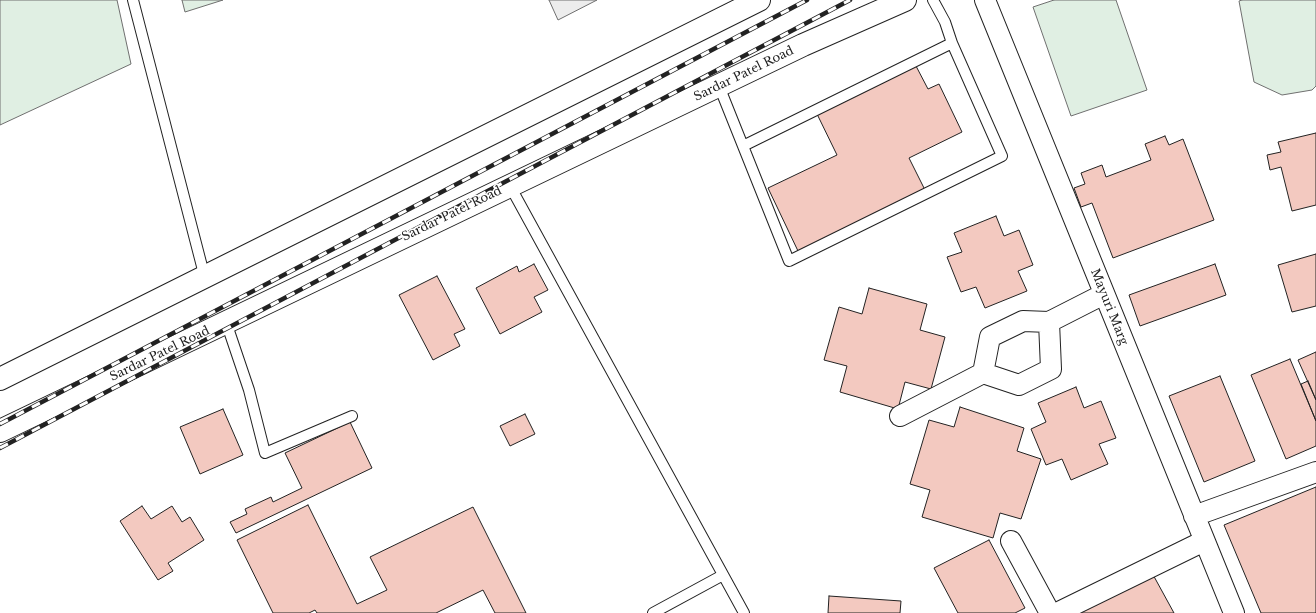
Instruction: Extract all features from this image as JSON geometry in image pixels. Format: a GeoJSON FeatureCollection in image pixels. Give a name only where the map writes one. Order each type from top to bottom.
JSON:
{"type":"FeatureCollection","features":[{"type":"Feature","properties":{"kind":"main road"},"geometry":{"type":"LineString","coordinates":[[0,379],[205,278],[759,0]]}},
{"type":"Feature","properties":{"kind":"main road","name":"Sardar Patel Road"},"geometry":{"type":"LineString","coordinates":[[0,431],[803,45],[905,0]]}},
{"type":"Feature","properties":{"kind":"street","name":"Mayuri Marg"},"geometry":{"type":"LineString","coordinates":[[985,0],[1234,613]]}},
{"type":"Feature","properties":{"kind":"street"},"geometry":{"type":"LineString","coordinates":[[983,373],[990,338],[1023,322],[1049,322],[1104,294]]}},
{"type":"Feature","properties":{"kind":"street"},"geometry":{"type":"LineString","coordinates":[[900,416],[983,373],[1019,385],[1051,369],[1049,322]]}},
{"type":"Feature","properties":{"kind":"street"},"geometry":{"type":"LineString","coordinates":[[1194,516],[1316,472]]}},
{"type":"Feature","properties":{"kind":"street"},"geometry":{"type":"LineString","coordinates":[[1011,541],[1050,613]]}},
{"type":"Feature","properties":{"kind":"street"},"geometry":{"type":"LineString","coordinates":[[1058,613],[1204,541]]}},
{"type":"Feature","properties":{"kind":"lane"},"geometry":{"type":"LineString","coordinates":[[133,0],[205,278]]}},
{"type":"Feature","properties":{"kind":"lane"},"geometry":{"type":"LineString","coordinates":[[719,86],[789,261],[1002,156],[952,43],[945,22],[933,0]]}},
{"type":"Feature","properties":{"kind":"lane"},"geometry":{"type":"LineString","coordinates":[[743,146],[952,43]]}},
{"type":"Feature","properties":{"kind":"lane"},"geometry":{"type":"LineString","coordinates":[[510,186],[744,613]]}},
{"type":"Feature","properties":{"kind":"lane"},"geometry":{"type":"LineString","coordinates":[[226,322],[249,390],[265,453],[352,416]]}},
{"type":"Feature","properties":{"kind":"lane"},"geometry":{"type":"LineString","coordinates":[[653,613],[722,575]]}},
{"type":"Feature","properties":{"kind":"green space"},"geometry":{"type":"Polygon","coordinates":[[[0,0],[117,0],[131,64],[0,125],[0,0]]]}},
{"type":"Feature","properties":{"kind":"green space"},"geometry":{"type":"Polygon","coordinates":[[[182,0],[223,0],[185,12],[182,0]]]}},
{"type":"Feature","properties":{"kind":"green space"},"geometry":{"type":"Polygon","coordinates":[[[1054,0],[1116,0],[1147,90],[1071,116],[1033,7],[1054,0]]]}},
{"type":"Feature","properties":{"kind":"green space"},"geometry":{"type":"Polygon","coordinates":[[[1316,0],[1316,86],[1312,90],[1282,95],[1254,82],[1239,1],[1316,0]]]}},
{"type":"Feature","properties":{"kind":"shaded area"},"geometry":{"type":"Polygon","coordinates":[[[549,0],[597,0],[558,20],[549,0]]]}},
{"type":"Feature","properties":{"kind":"building"},"geometry":{"type":"Polygon","coordinates":[[[916,66],[928,89],[939,84],[962,132],[909,158],[925,190],[798,251],[768,188],[837,155],[817,114],[916,66]]]}},
{"type":"Feature","properties":{"kind":"building"},"geometry":{"type":"Polygon","coordinates":[[[1316,133],[1316,205],[1292,211],[1281,167],[1270,170],[1267,155],[1281,152],[1278,142],[1316,133]]]}},
{"type":"Feature","properties":{"kind":"building"},"geometry":{"type":"Polygon","coordinates":[[[1165,136],[1169,145],[1183,139],[1214,220],[1113,258],[1092,203],[1081,207],[1074,188],[1085,184],[1081,173],[1102,165],[1106,177],[1151,160],[1145,144],[1165,136]]]}},
{"type":"Feature","properties":{"kind":"building"},"geometry":{"type":"Polygon","coordinates":[[[996,216],[1004,236],[1019,230],[1033,265],[1018,271],[1027,291],[985,308],[976,287],[961,292],[947,257],[962,252],[954,233],[996,216]]]}},
{"type":"Feature","properties":{"kind":"building"},"geometry":{"type":"Polygon","coordinates":[[[1316,254],[1316,306],[1292,312],[1278,265],[1316,254]]]}},
{"type":"Feature","properties":{"kind":"building"},"geometry":{"type":"Polygon","coordinates":[[[534,264],[548,290],[534,297],[542,312],[500,334],[476,288],[517,266],[519,272],[534,264]]]}},
{"type":"Feature","properties":{"kind":"building"},"geometry":{"type":"Polygon","coordinates":[[[1215,264],[1226,295],[1140,326],[1129,295],[1215,264]]]}},
{"type":"Feature","properties":{"kind":"building"},"geometry":{"type":"Polygon","coordinates":[[[437,276],[465,329],[454,334],[460,346],[433,360],[399,295],[437,276]]]}},
{"type":"Feature","properties":{"kind":"building"},"geometry":{"type":"Polygon","coordinates":[[[869,288],[927,304],[920,330],[945,337],[931,389],[905,382],[898,409],[840,392],[847,366],[824,360],[839,307],[862,314],[869,288]]]}},
{"type":"Feature","properties":{"kind":"building"},"geometry":{"type":"Polygon","coordinates":[[[1316,352],[1316,400],[1298,360],[1316,352]]]}},
{"type":"Feature","properties":{"kind":"building"},"geometry":{"type":"Polygon","coordinates":[[[1290,359],[1316,421],[1316,446],[1286,459],[1251,375],[1290,359]]]}},
{"type":"Feature","properties":{"kind":"building"},"geometry":{"type":"Polygon","coordinates":[[[1220,376],[1255,461],[1204,482],[1169,396],[1220,376]]]}},
{"type":"Feature","properties":{"kind":"building"},"geometry":{"type":"Polygon","coordinates":[[[1308,381],[1316,400],[1316,421],[1301,384],[1308,381]]]}},
{"type":"Feature","properties":{"kind":"building"},"geometry":{"type":"Polygon","coordinates":[[[1076,387],[1084,408],[1101,401],[1116,438],[1099,444],[1108,464],[1071,480],[1062,459],[1046,465],[1031,429],[1046,422],[1038,403],[1076,387]]]}},
{"type":"Feature","properties":{"kind":"building"},"geometry":{"type":"Polygon","coordinates":[[[960,407],[1024,428],[1017,451],[1041,459],[1021,519],[1000,513],[993,538],[922,517],[930,490],[910,484],[929,420],[954,427],[960,407]]]}},
{"type":"Feature","properties":{"kind":"building"},"geometry":{"type":"Polygon","coordinates":[[[223,409],[243,455],[200,474],[180,427],[223,409]]]}},
{"type":"Feature","properties":{"kind":"building"},"geometry":{"type":"Polygon","coordinates":[[[525,414],[535,434],[510,446],[500,426],[525,414]]]}},
{"type":"Feature","properties":{"kind":"building"},"geometry":{"type":"Polygon","coordinates":[[[350,422],[372,468],[236,533],[230,522],[247,514],[245,509],[271,497],[273,502],[302,488],[285,453],[350,422]]]}},
{"type":"Feature","properties":{"kind":"building"},"geometry":{"type":"Polygon","coordinates":[[[1316,487],[1316,613],[1261,613],[1224,525],[1316,487]]]}},
{"type":"Feature","properties":{"kind":"building"},"geometry":{"type":"Polygon","coordinates":[[[308,505],[357,604],[387,590],[370,557],[473,507],[526,613],[495,613],[483,590],[436,613],[317,613],[315,610],[309,613],[273,613],[237,540],[308,505]]]}},
{"type":"Feature","properties":{"kind":"building"},"geometry":{"type":"Polygon","coordinates":[[[142,506],[151,519],[172,506],[182,522],[190,517],[204,540],[168,563],[173,571],[158,580],[120,521],[142,506]]]}},
{"type":"Feature","properties":{"kind":"building"},"geometry":{"type":"Polygon","coordinates":[[[989,540],[1025,608],[1015,613],[958,613],[934,568],[989,540]]]}},
{"type":"Feature","properties":{"kind":"building"},"geometry":{"type":"Polygon","coordinates":[[[1151,571],[1174,613],[1073,613],[1151,571]]]}},
{"type":"Feature","properties":{"kind":"building"},"geometry":{"type":"Polygon","coordinates":[[[829,596],[901,601],[900,613],[828,613],[829,596]]]}},
{"type":"Feature","properties":{"kind":"railway"},"geometry":{"type":"LineString","coordinates":[[0,424],[807,0]]}},
{"type":"Feature","properties":{"kind":"railway"},"geometry":{"type":"LineString","coordinates":[[0,448],[850,0]]}}]}
